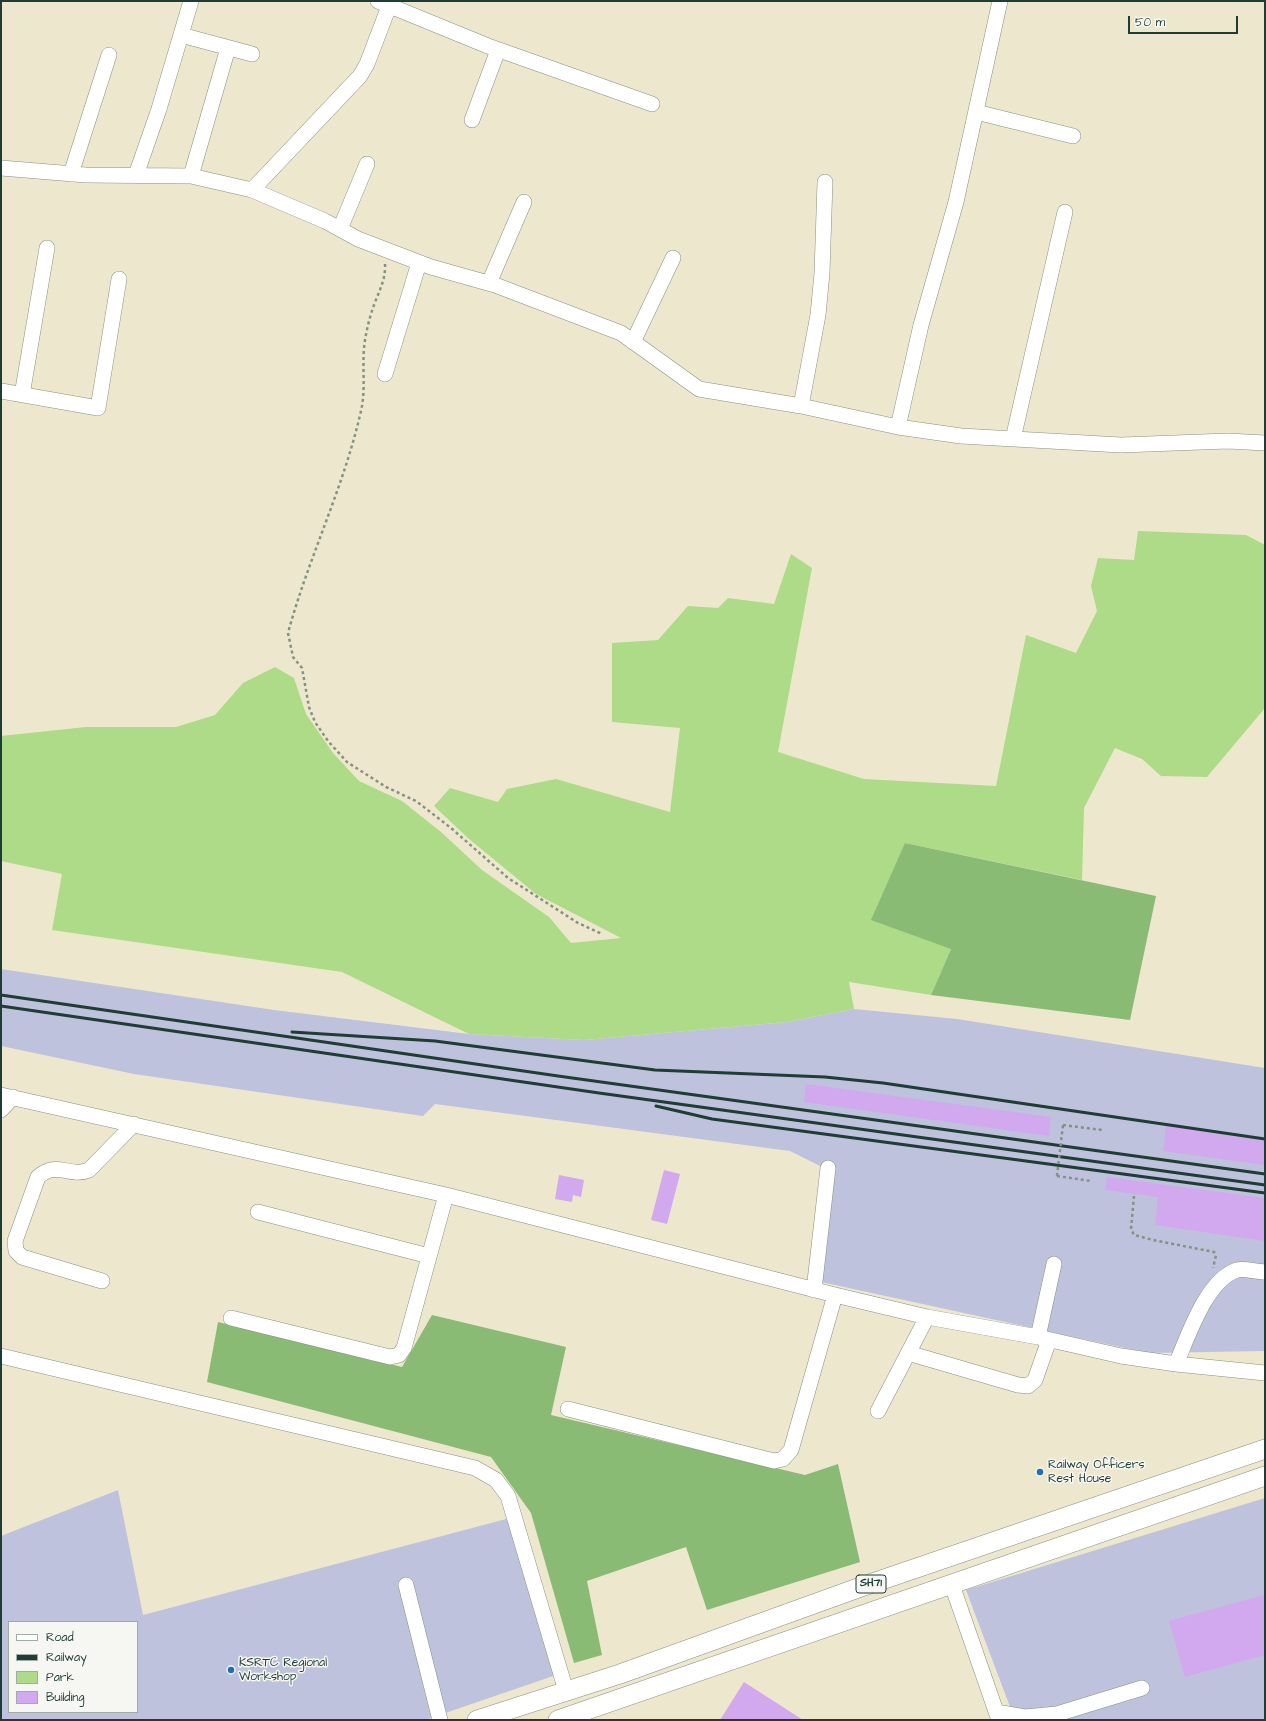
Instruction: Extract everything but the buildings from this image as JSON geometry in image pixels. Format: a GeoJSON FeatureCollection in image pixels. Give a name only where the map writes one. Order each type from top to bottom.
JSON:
{"type":"FeatureCollection","features":[{"type":"Feature","properties":{"kind":"main road","name":"SH71"},"geometry":{"type":"LineString","coordinates":[[477,1720],[620,1674],[858,1588],[1265,1449]]}},
{"type":"Feature","properties":{"kind":"main road","name":"SH71"},"geometry":{"type":"LineString","coordinates":[[558,1720],[578,1717],[952,1584],[1265,1476]]}},
{"type":"Feature","properties":{"kind":"main road"},"geometry":{"type":"LineString","coordinates":[[971,1550],[979,1575]]}},
{"type":"Feature","properties":{"kind":"street"},"geometry":{"type":"LineString","coordinates":[[136,175],[161,103],[191,1]]}},
{"type":"Feature","properties":{"kind":"street"},"geometry":{"type":"LineString","coordinates":[[898,427],[921,325],[954,210],[1000,1]]}},
{"type":"Feature","properties":{"kind":"street"},"geometry":{"type":"LineString","coordinates":[[252,190],[360,76],[367,64],[386,3],[498,50],[652,104]]}},
{"type":"Feature","properties":{"kind":"street"},"geometry":{"type":"LineString","coordinates":[[181,35],[252,54]]}},
{"type":"Feature","properties":{"kind":"street"},"geometry":{"type":"LineString","coordinates":[[191,176],[228,48]]}},
{"type":"Feature","properties":{"kind":"street"},"geometry":{"type":"LineString","coordinates":[[472,120],[498,50]]}},
{"type":"Feature","properties":{"kind":"street"},"geometry":{"type":"LineString","coordinates":[[71,174],[109,55]]}},
{"type":"Feature","properties":{"kind":"street"},"geometry":{"type":"LineString","coordinates":[[976,112],[1073,136]]}},
{"type":"Feature","properties":{"kind":"street"},"geometry":{"type":"LineString","coordinates":[[340,229],[367,164]]}},
{"type":"Feature","properties":{"kind":"street"},"geometry":{"type":"LineString","coordinates":[[1,168],[71,174],[191,176],[252,190],[340,229],[358,239],[419,263],[489,284],[620,333],[699,389],[801,406],[898,427],[960,436],[1121,445],[1228,441],[1265,443]]}},
{"type":"Feature","properties":{"kind":"street"},"geometry":{"type":"LineString","coordinates":[[801,406],[818,315],[822,273],[824,182]]}},
{"type":"Feature","properties":{"kind":"street"},"geometry":{"type":"LineString","coordinates":[[489,284],[524,202]]}},
{"type":"Feature","properties":{"kind":"street"},"geometry":{"type":"LineString","coordinates":[[1013,439],[1065,212]]}},
{"type":"Feature","properties":{"kind":"street"},"geometry":{"type":"LineString","coordinates":[[22,395],[47,248]]}},
{"type":"Feature","properties":{"kind":"street"},"geometry":{"type":"LineString","coordinates":[[633,342],[673,258]]}},
{"type":"Feature","properties":{"kind":"street"},"geometry":{"type":"LineString","coordinates":[[386,374],[419,263]]}},
{"type":"Feature","properties":{"kind":"street"},"geometry":{"type":"LineString","coordinates":[[1,391],[98,408],[119,279]]}},
{"type":"Feature","properties":{"kind":"street"},"geometry":{"type":"LineString","coordinates":[[1,1110],[7,1096],[446,1195],[835,1296],[927,1317],[1044,1338],[1121,1356],[1176,1364],[1265,1373]]}},
{"type":"Feature","properties":{"kind":"street"},"geometry":{"type":"LineString","coordinates":[[102,1281],[22,1257],[16,1251],[15,1241],[38,1177],[45,1171],[55,1169],[82,1173],[88,1170],[134,1124]]}},
{"type":"Feature","properties":{"kind":"street"},"geometry":{"type":"LineString","coordinates":[[814,1290],[828,1168]]}},
{"type":"Feature","properties":{"kind":"street"},"geometry":{"type":"LineString","coordinates":[[231,1318],[390,1358],[398,1355],[404,1348],[446,1195]]}},
{"type":"Feature","properties":{"kind":"street"},"geometry":{"type":"LineString","coordinates":[[258,1212],[429,1256]]}},
{"type":"Feature","properties":{"kind":"street"},"geometry":{"type":"LineString","coordinates":[[908,1353],[1018,1385],[1028,1386],[1034,1380],[1044,1338],[1054,1264]]}},
{"type":"Feature","properties":{"kind":"street"},"geometry":{"type":"LineString","coordinates":[[1176,1364],[1203,1302],[1219,1282],[1238,1270],[1265,1272]]}},
{"type":"Feature","properties":{"kind":"street"},"geometry":{"type":"LineString","coordinates":[[568,1408],[774,1461],[784,1459],[791,1450],[835,1296]]}},
{"type":"Feature","properties":{"kind":"street"},"geometry":{"type":"LineString","coordinates":[[878,1411],[927,1317]]}},
{"type":"Feature","properties":{"kind":"street"},"geometry":{"type":"LineString","coordinates":[[1,1356],[475,1468],[496,1480],[508,1496],[566,1691]]}},
{"type":"Feature","properties":{"kind":"street"},"geometry":{"type":"LineString","coordinates":[[952,1584],[997,1716],[1058,1717],[1142,1688]]}},
{"type":"Feature","properties":{"kind":"street"},"geometry":{"type":"LineString","coordinates":[[406,1585],[440,1720]]}},
{"type":"Feature","properties":{"kind":"path"},"geometry":{"type":"LineString","coordinates":[[383,248],[386,274],[374,305],[365,339],[363,366],[364,391],[361,414],[347,465],[288,633],[293,657],[302,668],[309,707],[315,722],[328,741],[347,762],[386,787],[416,801],[451,828],[508,878],[578,923],[602,934]]}},
{"type":"Feature","properties":{"kind":"path"},"geometry":{"type":"LineString","coordinates":[[1091,1181],[1057,1176],[1063,1125],[1102,1130]]}},
{"type":"Feature","properties":{"kind":"path"},"geometry":{"type":"LineString","coordinates":[[1134,1196],[1131,1229],[1134,1235],[1214,1252],[1216,1255],[1213,1271]]}},
{"type":"Feature","properties":{"kind":"shaded area"},"geometry":{"type":"Polygon","coordinates":[[[1,969],[274,1010],[469,1034],[584,1040],[787,1022],[854,1009],[957,1019],[1265,1068],[1265,1351],[1148,1353],[812,1280],[826,1169],[790,1151],[435,1104],[423,1116],[134,1074],[1,1046],[1,969]]]}},
{"type":"Feature","properties":{"kind":"shaded area"},"geometry":{"type":"Polygon","coordinates":[[[118,1490],[143,1615],[510,1518],[559,1674],[425,1720],[1,1720],[1,1536],[118,1490]]]}},
{"type":"Feature","properties":{"kind":"shaded area"},"geometry":{"type":"Polygon","coordinates":[[[1265,1498],[1265,1720],[1015,1720],[966,1590],[1265,1498]]]}},
{"type":"Feature","properties":{"kind":"green space"},"geometry":{"type":"Polygon","coordinates":[[[1138,531],[1246,535],[1265,545],[1265,708],[1207,777],[1161,776],[1142,759],[1115,748],[1084,808],[1082,880],[905,843],[951,949],[931,995],[849,982],[854,1009],[787,1022],[584,1040],[469,1034],[342,972],[52,930],[62,874],[1,861],[1,736],[86,727],[176,727],[215,715],[243,683],[275,667],[294,678],[306,714],[333,753],[359,781],[402,801],[441,832],[482,870],[549,917],[571,943],[621,938],[536,894],[469,839],[434,806],[450,788],[498,802],[507,789],[556,779],[670,812],[680,728],[612,722],[612,643],[658,640],[688,606],[718,608],[728,598],[774,604],[791,554],[812,568],[778,752],[864,779],[996,786],[1026,635],[1076,653],[1097,611],[1091,586],[1098,558],[1134,560],[1138,531]]]}},
{"type":"Feature","properties":{"kind":"green space"},"geometry":{"type":"Polygon","coordinates":[[[905,843],[1156,896],[1130,1020],[931,995],[951,949],[871,920],[905,843]]]}},
{"type":"Feature","properties":{"kind":"green space"},"geometry":{"type":"Polygon","coordinates":[[[432,1315],[566,1347],[551,1415],[805,1475],[838,1464],[860,1562],[707,1610],[686,1547],[587,1581],[602,1655],[574,1663],[531,1513],[491,1457],[207,1382],[218,1322],[402,1367],[432,1315]]]}},
{"type":"Feature","properties":{"kind":"railway"},"geometry":{"type":"LineString","coordinates":[[1,995],[558,1076],[1265,1174]]}},
{"type":"Feature","properties":{"kind":"railway"},"geometry":{"type":"LineString","coordinates":[[1,1006],[599,1093],[1265,1185]]}},
{"type":"Feature","properties":{"kind":"railway"},"geometry":{"type":"LineString","coordinates":[[292,1032],[435,1041],[655,1070],[825,1077],[883,1083],[1265,1139]]}},
{"type":"Feature","properties":{"kind":"railway"},"geometry":{"type":"LineString","coordinates":[[656,1106],[712,1119],[1265,1193]]}},
{"type":"Feature","properties":{"kind":"place","name":"Railway Officers Rest House"},"geometry":{"type":"Point","coordinates":[1040,1472]}},
{"type":"Feature","properties":{"kind":"place","name":"KSRTC Regional Workshop"},"geometry":{"type":"Point","coordinates":[231,1670]}}]}
